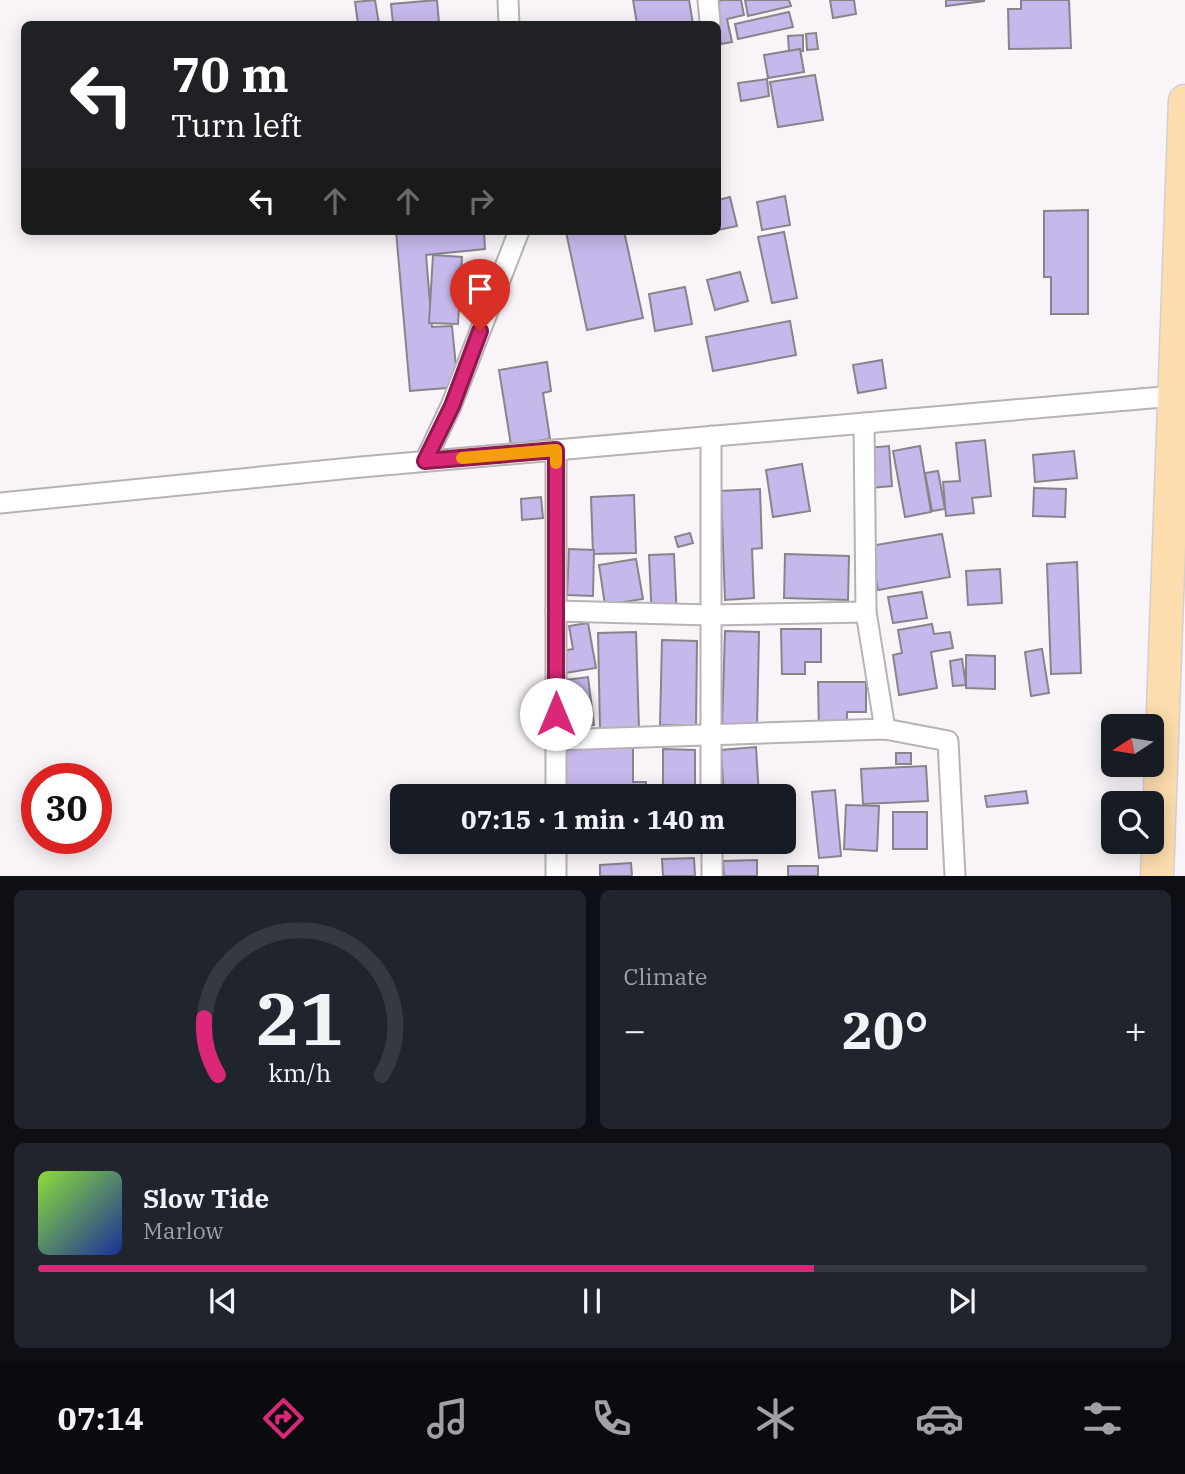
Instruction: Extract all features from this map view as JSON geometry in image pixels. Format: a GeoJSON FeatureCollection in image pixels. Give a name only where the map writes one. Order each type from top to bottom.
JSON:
{"type":"FeatureCollection","features":[{"type":"Feature","properties":{"kind":"main road"},"geometry":{"type":"LineString","coordinates":[[1157,876],[1185,101]]}},
{"type":"Feature","properties":{"kind":"street"},"geometry":{"type":"LineString","coordinates":[[508,0],[509,21]]}},
{"type":"Feature","properties":{"kind":"street"},"geometry":{"type":"LineString","coordinates":[[708,0],[710,21]]}},
{"type":"Feature","properties":{"kind":"street"},"geometry":{"type":"LineString","coordinates":[[425,461],[452,406],[517,235]]}},
{"type":"Feature","properties":{"kind":"street"},"geometry":{"type":"LineString","coordinates":[[0,503],[425,461],[1174,396]]}},
{"type":"Feature","properties":{"kind":"street"},"geometry":{"type":"LineString","coordinates":[[864,423],[866,612],[885,729]]}},
{"type":"Feature","properties":{"kind":"street"},"geometry":{"type":"LineString","coordinates":[[711,436],[711,784]]}},
{"type":"Feature","properties":{"kind":"street"},"geometry":{"type":"LineString","coordinates":[[556,450],[556,784]]}},
{"type":"Feature","properties":{"kind":"street"},"geometry":{"type":"LineString","coordinates":[[556,611],[711,615],[866,612]]}},
{"type":"Feature","properties":{"kind":"street"},"geometry":{"type":"LineString","coordinates":[[556,740],[885,729],[948,741],[955,876]]}},
{"type":"Feature","properties":{"kind":"street"},"geometry":{"type":"LineString","coordinates":[[556,854],[556,876]]}},
{"type":"Feature","properties":{"kind":"street"},"geometry":{"type":"LineString","coordinates":[[712,854],[712,876]]}},
{"type":"Feature","properties":{"kind":"building"},"geometry":{"type":"Polygon","coordinates":[[[375,0],[378,21],[358,21],[355,2],[375,0]]]}},
{"type":"Feature","properties":{"kind":"building"},"geometry":{"type":"Polygon","coordinates":[[[437,0],[439,21],[393,21],[391,4],[437,0]]]}},
{"type":"Feature","properties":{"kind":"building"},"geometry":{"type":"Polygon","coordinates":[[[633,0],[689,0],[692,21],[636,21],[633,0]]]}},
{"type":"Feature","properties":{"kind":"building"},"geometry":{"type":"Polygon","coordinates":[[[741,0],[744,15],[727,19],[732,42],[721,44],[721,21],[716,21],[712,2],[741,0]]]}},
{"type":"Feature","properties":{"kind":"building"},"geometry":{"type":"Polygon","coordinates":[[[745,0],[789,0],[791,6],[748,16],[745,0]]]}},
{"type":"Feature","properties":{"kind":"building"},"geometry":{"type":"Polygon","coordinates":[[[830,0],[854,0],[856,14],[833,18],[830,0]]]}},
{"type":"Feature","properties":{"kind":"building"},"geometry":{"type":"Polygon","coordinates":[[[946,0],[984,0],[984,1],[946,6],[946,0]]]}},
{"type":"Feature","properties":{"kind":"building"},"geometry":{"type":"Polygon","coordinates":[[[1021,0],[1069,0],[1071,48],[1009,49],[1008,9],[1021,9],[1021,0]]]}},
{"type":"Feature","properties":{"kind":"building"},"geometry":{"type":"Polygon","coordinates":[[[789,12],[793,27],[738,39],[735,24],[789,12]]]}},
{"type":"Feature","properties":{"kind":"building"},"geometry":{"type":"Polygon","coordinates":[[[816,33],[818,49],[807,50],[806,34],[816,33]]]}},
{"type":"Feature","properties":{"kind":"building"},"geometry":{"type":"Polygon","coordinates":[[[803,35],[803,51],[789,52],[788,36],[803,35]]]}},
{"type":"Feature","properties":{"kind":"building"},"geometry":{"type":"Polygon","coordinates":[[[800,49],[804,72],[768,78],[764,55],[800,49]]]}},
{"type":"Feature","properties":{"kind":"building"},"geometry":{"type":"Polygon","coordinates":[[[815,75],[823,120],[778,127],[770,82],[815,75]]]}},
{"type":"Feature","properties":{"kind":"building"},"geometry":{"type":"Polygon","coordinates":[[[767,79],[769,96],[741,101],[738,83],[767,79]]]}},
{"type":"Feature","properties":{"kind":"building"},"geometry":{"type":"Polygon","coordinates":[[[785,196],[790,225],[762,230],[757,202],[785,196]]]}},
{"type":"Feature","properties":{"kind":"building"},"geometry":{"type":"Polygon","coordinates":[[[730,197],[737,226],[721,229],[721,199],[730,197]]]}},
{"type":"Feature","properties":{"kind":"building"},"geometry":{"type":"Polygon","coordinates":[[[1088,210],[1088,314],[1051,314],[1051,277],[1044,277],[1044,211],[1088,210]]]}},
{"type":"Feature","properties":{"kind":"building"},"geometry":{"type":"Polygon","coordinates":[[[784,232],[797,298],[772,303],[758,237],[784,232]]]}},
{"type":"Feature","properties":{"kind":"building"},"geometry":{"type":"Polygon","coordinates":[[[396,235],[484,235],[485,249],[426,255],[432,327],[452,326],[458,387],[410,391],[396,235]]]}},
{"type":"Feature","properties":{"kind":"building"},"geometry":{"type":"Polygon","coordinates":[[[567,235],[625,235],[643,318],[587,330],[567,235]]]}},
{"type":"Feature","properties":{"kind":"building"},"geometry":{"type":"Polygon","coordinates":[[[433,255],[462,257],[458,324],[429,323],[433,255]]]}},
{"type":"Feature","properties":{"kind":"building"},"geometry":{"type":"Polygon","coordinates":[[[740,272],[748,301],[715,310],[707,280],[740,272]]]}},
{"type":"Feature","properties":{"kind":"building"},"geometry":{"type":"Polygon","coordinates":[[[685,287],[692,324],[655,331],[649,294],[685,287]]]}},
{"type":"Feature","properties":{"kind":"building"},"geometry":{"type":"Polygon","coordinates":[[[790,321],[796,355],[713,371],[706,337],[790,321]]]}},
{"type":"Feature","properties":{"kind":"building"},"geometry":{"type":"Polygon","coordinates":[[[882,360],[886,388],[858,393],[853,365],[882,360]]]}},
{"type":"Feature","properties":{"kind":"building"},"geometry":{"type":"Polygon","coordinates":[[[547,362],[551,391],[543,393],[550,439],[511,445],[499,370],[547,362]]]}},
{"type":"Feature","properties":{"kind":"building"},"geometry":{"type":"Polygon","coordinates":[[[985,440],[991,496],[972,498],[974,513],[946,516],[943,482],[960,481],[956,443],[985,440]]]}},
{"type":"Feature","properties":{"kind":"building"},"geometry":{"type":"Polygon","coordinates":[[[889,446],[892,486],[871,488],[868,448],[889,446]]]}},
{"type":"Feature","properties":{"kind":"building"},"geometry":{"type":"Polygon","coordinates":[[[920,446],[931,512],[905,517],[893,451],[920,446]]]}},
{"type":"Feature","properties":{"kind":"building"},"geometry":{"type":"Polygon","coordinates":[[[1074,451],[1077,478],[1035,482],[1033,455],[1074,451]]]}},
{"type":"Feature","properties":{"kind":"building"},"geometry":{"type":"Polygon","coordinates":[[[802,464],[810,511],[773,517],[766,470],[802,464]]]}},
{"type":"Feature","properties":{"kind":"building"},"geometry":{"type":"Polygon","coordinates":[[[938,471],[945,509],[932,511],[925,473],[938,471]]]}},
{"type":"Feature","properties":{"kind":"building"},"geometry":{"type":"Polygon","coordinates":[[[1034,488],[1066,489],[1065,517],[1033,516],[1034,488]]]}},
{"type":"Feature","properties":{"kind":"building"},"geometry":{"type":"Polygon","coordinates":[[[760,489],[762,548],[752,549],[754,598],[725,600],[721,491],[760,489]]]}},
{"type":"Feature","properties":{"kind":"building"},"geometry":{"type":"Polygon","coordinates":[[[634,495],[636,553],[593,554],[591,497],[634,495]]]}},
{"type":"Feature","properties":{"kind":"building"},"geometry":{"type":"Polygon","coordinates":[[[541,497],[543,518],[522,520],[521,499],[541,497]]]}},
{"type":"Feature","properties":{"kind":"building"},"geometry":{"type":"Polygon","coordinates":[[[690,533],[693,543],[678,547],[675,537],[690,533]]]}},
{"type":"Feature","properties":{"kind":"building"},"geometry":{"type":"Polygon","coordinates":[[[942,534],[950,577],[878,590],[870,546],[942,534]]]}},
{"type":"Feature","properties":{"kind":"building"},"geometry":{"type":"Polygon","coordinates":[[[569,549],[594,550],[593,596],[567,595],[569,549]]]}},
{"type":"Feature","properties":{"kind":"building"},"geometry":{"type":"Polygon","coordinates":[[[674,554],[677,619],[652,620],[649,555],[674,554]]]}},
{"type":"Feature","properties":{"kind":"building"},"geometry":{"type":"Polygon","coordinates":[[[785,554],[849,556],[848,600],[784,598],[785,554]]]}},
{"type":"Feature","properties":{"kind":"building"},"geometry":{"type":"Polygon","coordinates":[[[636,559],[643,599],[605,605],[599,565],[636,559]]]}},
{"type":"Feature","properties":{"kind":"building"},"geometry":{"type":"Polygon","coordinates":[[[1077,562],[1081,673],[1051,674],[1047,564],[1077,562]]]}},
{"type":"Feature","properties":{"kind":"building"},"geometry":{"type":"Polygon","coordinates":[[[1000,569],[1002,603],[968,605],[966,571],[1000,569]]]}},
{"type":"Feature","properties":{"kind":"building"},"geometry":{"type":"Polygon","coordinates":[[[922,592],[927,618],[893,623],[888,597],[922,592]]]}},
{"type":"Feature","properties":{"kind":"building"},"geometry":{"type":"Polygon","coordinates":[[[588,623],[596,668],[565,673],[562,651],[573,649],[569,626],[588,623]]]}},
{"type":"Feature","properties":{"kind":"building"},"geometry":{"type":"Polygon","coordinates":[[[932,624],[934,634],[950,632],[953,648],[931,652],[937,688],[899,695],[893,655],[902,653],[898,630],[932,624]]]}},
{"type":"Feature","properties":{"kind":"building"},"geometry":{"type":"Polygon","coordinates":[[[781,629],[821,629],[821,662],[805,662],[805,674],[782,674],[781,629]]]}},
{"type":"Feature","properties":{"kind":"building"},"geometry":{"type":"Polygon","coordinates":[[[725,631],[759,632],[757,727],[722,726],[725,631]]]}},
{"type":"Feature","properties":{"kind":"building"},"geometry":{"type":"Polygon","coordinates":[[[636,632],[639,729],[600,730],[598,633],[636,632]]]}},
{"type":"Feature","properties":{"kind":"building"},"geometry":{"type":"Polygon","coordinates":[[[662,640],[697,641],[696,726],[660,725],[662,640]]]}},
{"type":"Feature","properties":{"kind":"building"},"geometry":{"type":"Polygon","coordinates":[[[1042,649],[1049,693],[1031,696],[1025,652],[1042,649]]]}},
{"type":"Feature","properties":{"kind":"building"},"geometry":{"type":"Polygon","coordinates":[[[966,655],[995,656],[995,689],[966,688],[966,655]]]}},
{"type":"Feature","properties":{"kind":"building"},"geometry":{"type":"Polygon","coordinates":[[[962,659],[966,685],[953,686],[950,661],[962,659]]]}},
{"type":"Feature","properties":{"kind":"building"},"geometry":{"type":"Polygon","coordinates":[[[588,677],[594,725],[571,728],[565,680],[588,677]]]}},
{"type":"Feature","properties":{"kind":"building"},"geometry":{"type":"Polygon","coordinates":[[[818,682],[866,682],[866,712],[847,712],[847,730],[819,730],[818,682]]]}},
{"type":"Feature","properties":{"kind":"building"},"geometry":{"type":"Polygon","coordinates":[[[633,745],[633,782],[646,784],[562,784],[562,746],[633,745]]]}},
{"type":"Feature","properties":{"kind":"building"},"geometry":{"type":"Polygon","coordinates":[[[756,747],[758,784],[723,784],[721,750],[756,747]]]}},
{"type":"Feature","properties":{"kind":"building"},"geometry":{"type":"Polygon","coordinates":[[[663,749],[695,750],[695,784],[663,784],[663,749]]]}},
{"type":"Feature","properties":{"kind":"building"},"geometry":{"type":"Polygon","coordinates":[[[896,753],[911,753],[911,764],[896,764],[896,753]]]}},
{"type":"Feature","properties":{"kind":"building"},"geometry":{"type":"Polygon","coordinates":[[[926,766],[928,801],[863,804],[861,769],[926,766]]]}},
{"type":"Feature","properties":{"kind":"building"},"geometry":{"type":"Polygon","coordinates":[[[835,790],[841,856],[819,858],[812,792],[835,790]]]}},
{"type":"Feature","properties":{"kind":"building"},"geometry":{"type":"Polygon","coordinates":[[[1026,791],[1028,803],[987,807],[985,796],[1026,791]]]}},
{"type":"Feature","properties":{"kind":"building"},"geometry":{"type":"Polygon","coordinates":[[[846,805],[879,806],[877,851],[844,849],[846,805]]]}},
{"type":"Feature","properties":{"kind":"building"},"geometry":{"type":"Polygon","coordinates":[[[893,812],[927,812],[927,849],[893,849],[893,812]]]}},
{"type":"Feature","properties":{"kind":"building"},"geometry":{"type":"Polygon","coordinates":[[[694,858],[695,876],[663,876],[662,859],[694,858]]]}},
{"type":"Feature","properties":{"kind":"building"},"geometry":{"type":"Polygon","coordinates":[[[757,860],[757,876],[724,876],[723,861],[757,860]]]}},
{"type":"Feature","properties":{"kind":"building"},"geometry":{"type":"Polygon","coordinates":[[[631,863],[632,876],[600,876],[600,865],[631,863]]]}},
{"type":"Feature","properties":{"kind":"building"},"geometry":{"type":"Polygon","coordinates":[[[788,866],[818,866],[818,876],[788,876],[788,866]]]}},
{"type":"Feature","properties":{"kind":"slow traffic"},"geometry":{"type":"LineString","coordinates":[[462,458],[556,450],[556,463]]}},
{"type":"Feature","properties":{"kind":"route"},"geometry":{"type":"LineString","coordinates":[[480,331],[452,406],[425,461],[556,450],[556,714]]}}]}
